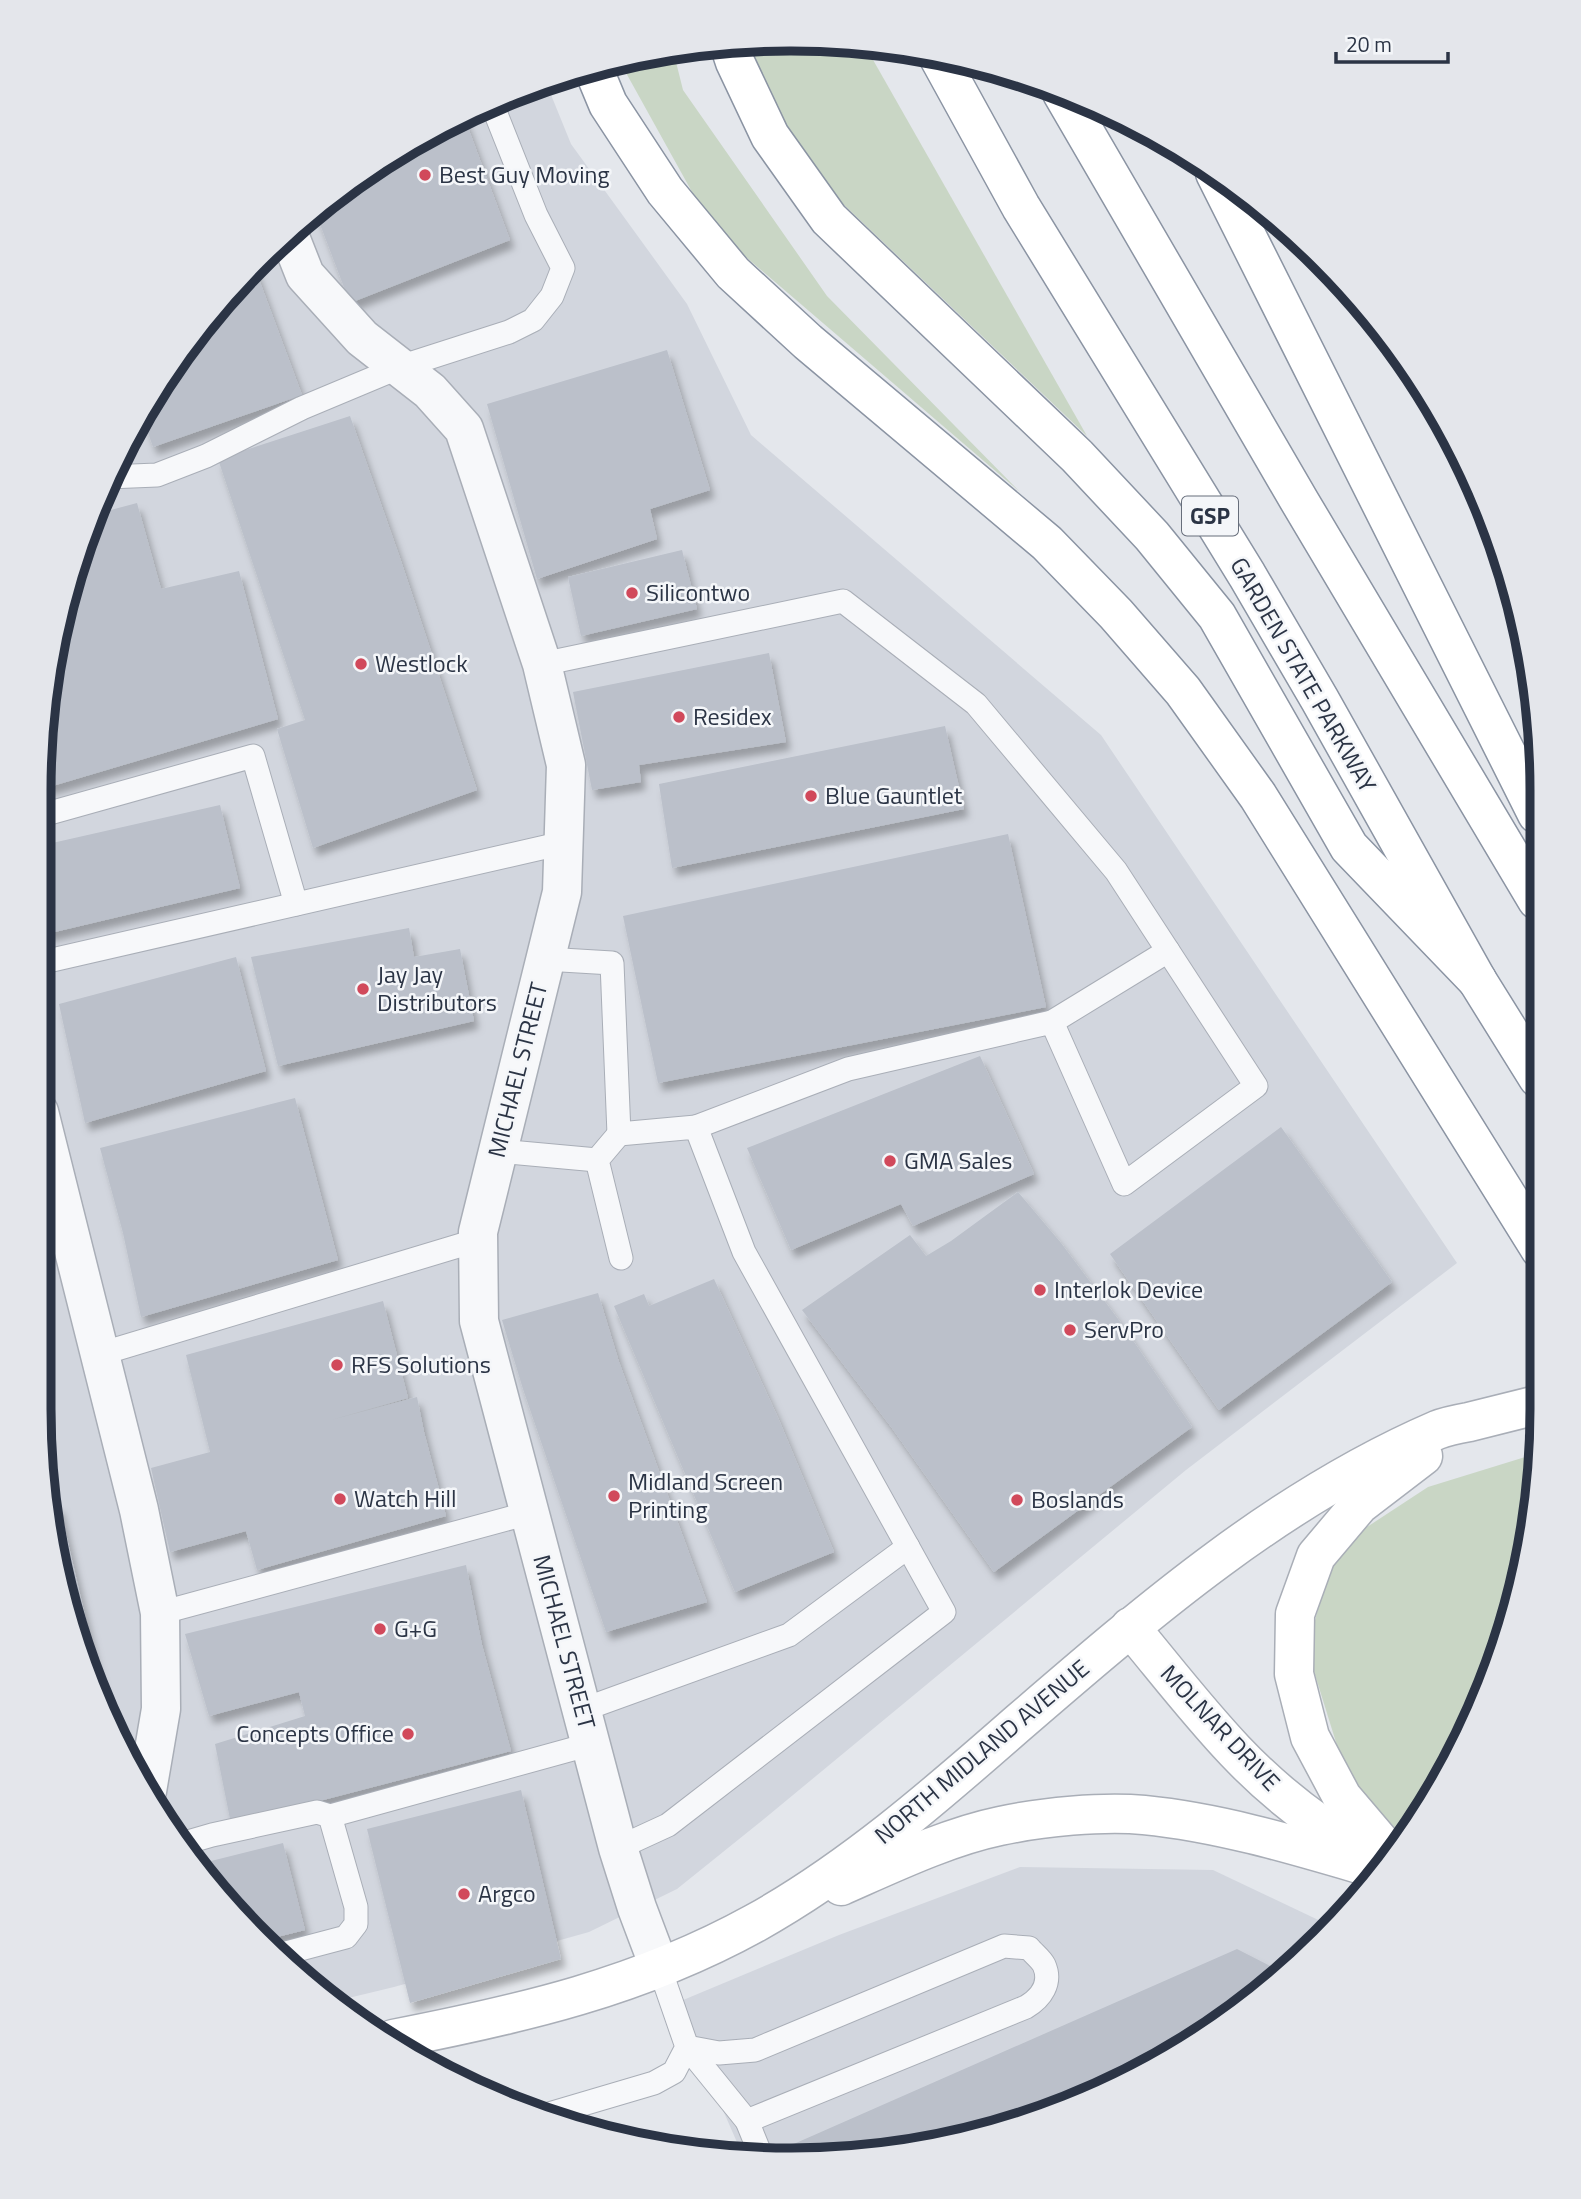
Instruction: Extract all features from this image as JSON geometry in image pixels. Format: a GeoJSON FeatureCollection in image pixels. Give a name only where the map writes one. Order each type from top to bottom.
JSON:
{"type":"FeatureCollection","features":[{"type":"Feature","properties":{"kind":"main road"},"geometry":{"type":"LineString","coordinates":[[732,53],[770,136],[828,219],[1077,456],[1152,536],[1217,616],[1349,847],[1476,980]]}},
{"type":"Feature","properties":{"kind":"main road","name":"GARDEN STATE PARKWAY"},"geometry":{"type":"LineString","coordinates":[[944,67],[1021,207],[1320,700],[1476,980],[1530,1065]]}},
{"type":"Feature","properties":{"kind":"main road"},"geometry":{"type":"LineString","coordinates":[[597,77],[608,104],[665,191],[733,273],[808,342],[1046,543],[1116,614],[1183,691],[1258,796],[1530,1233]]}},
{"type":"Feature","properties":{"kind":"main road"},"geometry":{"type":"LineString","coordinates":[[1069,105],[1530,888]]}},
{"type":"Feature","properties":{"kind":"main road"},"geometry":{"type":"LineString","coordinates":[[1225,192],[1530,800]]}},
{"type":"Feature","properties":{"kind":"main road","name":"NORTH MIDLAND AVENUE"},"geometry":{"type":"LineString","coordinates":[[402,2037],[496,2019],[570,1999],[660,1969],[755,1923],[841,1868],[928,1802],[1130,1627],[1265,1525],[1350,1473],[1440,1429],[1530,1407]]}},
{"type":"Feature","properties":{"kind":"main road"},"geometry":{"type":"LineString","coordinates":[[1385,1848],[1342,1797],[1310,1737],[1294,1674],[1295,1614],[1316,1556],[1359,1505],[1421,1457],[1530,1408]]}},
{"type":"Feature","properties":{"kind":"main road","name":"MOLNAR DRIVE"},"geometry":{"type":"LineString","coordinates":[[1130,1627],[1236,1753],[1286,1798],[1348,1843],[1376,1860]]}},
{"type":"Feature","properties":{"kind":"main road"},"geometry":{"type":"LineString","coordinates":[[755,1923],[925,1849],[1000,1826],[1079,1815],[1142,1815],[1217,1827],[1292,1844],[1370,1867]]}},
{"type":"Feature","properties":{"kind":"street","name":"MICHAEL STREET"},"geometry":{"type":"LineString","coordinates":[[293,244],[305,275],[362,338],[430,391],[464,429],[542,664],[566,765],[562,892],[478,1232],[479,1321],[618,1848],[660,1969]]}},
{"type":"Feature","properties":{"kind":"street"},"geometry":{"type":"LineString","coordinates":[[51,1163],[139,1510],[160,1613],[160,1709],[149,1776]]}},
{"type":"Feature","properties":{"kind":"lane"},"geometry":{"type":"LineString","coordinates":[[121,476],[157,475],[206,456],[302,408],[400,367],[509,332],[533,320],[552,296],[563,268],[536,215],[495,112]]}},
{"type":"Feature","properties":{"kind":"lane"},"geometry":{"type":"LineString","coordinates":[[542,664],[843,601],[976,704],[1116,871],[1256,1086],[1124,1184],[1052,1022]]}},
{"type":"Feature","properties":{"kind":"lane"},"geometry":{"type":"LineString","coordinates":[[51,812],[253,756],[296,904]]}},
{"type":"Feature","properties":{"kind":"lane"},"geometry":{"type":"LineString","coordinates":[[51,960],[564,844]]}},
{"type":"Feature","properties":{"kind":"lane"},"geometry":{"type":"LineString","coordinates":[[619,1134],[696,1127],[848,1069],[1052,1022],[1168,950]]}},
{"type":"Feature","properties":{"kind":"lane"},"geometry":{"type":"LineString","coordinates":[[545,959],[612,962],[619,1134],[597,1160]]}},
{"type":"Feature","properties":{"kind":"lane"},"geometry":{"type":"LineString","coordinates":[[618,1848],[668,1825],[944,1612],[744,1252],[696,1127]]}},
{"type":"Feature","properties":{"kind":"lane"},"geometry":{"type":"LineString","coordinates":[[498,1150],[597,1160]]}},
{"type":"Feature","properties":{"kind":"lane"},"geometry":{"type":"LineString","coordinates":[[597,1160],[621,1258]]}},
{"type":"Feature","properties":{"kind":"lane"},"geometry":{"type":"LineString","coordinates":[[100,1354],[478,1240]]}},
{"type":"Feature","properties":{"kind":"lane"},"geometry":{"type":"LineString","coordinates":[[160,1613],[529,1513]]}},
{"type":"Feature","properties":{"kind":"lane"},"geometry":{"type":"LineString","coordinates":[[191,1841],[317,1812],[330,1816],[586,1727],[789,1635],[908,1547]]}},
{"type":"Feature","properties":{"kind":"lane"},"geometry":{"type":"LineString","coordinates":[[289,1952],[346,1937],[356,1924],[356,1907],[330,1816]]}},
{"type":"Feature","properties":{"kind":"lane"},"geometry":{"type":"LineString","coordinates":[[687,2047],[719,2053],[755,2050],[1004,1947],[1028,1948],[1044,1964],[1047,1982],[1037,2000],[1026,2007],[747,2122]]}},
{"type":"Feature","properties":{"kind":"lane"},"geometry":{"type":"LineString","coordinates":[[660,1969],[687,2047],[747,2122],[758,2147]]}},
{"type":"Feature","properties":{"kind":"lane"},"geometry":{"type":"LineString","coordinates":[[559,2111],[654,2083],[674,2072],[687,2047]]}},
{"type":"Feature","properties":{"kind":"shaded area"},"geometry":{"type":"Polygon","coordinates":[[[550,91],[571,144],[687,304],[751,435],[1101,735],[1457,1263],[1186,1470],[677,1889],[589,1932],[345,1999],[267,1932],[234,1896],[175,1819],[127,1736],[107,1692],[76,1600],[65,1553],[52,1457],[52,742],[65,646],[76,599],[107,507],[150,421],[204,340],[267,267],[303,234],[380,175],[463,127],[550,91]]]}},
{"type":"Feature","properties":{"kind":"shaded area"},"geometry":{"type":"Polygon","coordinates":[[[1020,1867],[1213,1870],[1323,1922],[1278,1965],[1201,2024],[1118,2072],[1074,2092],[982,2123],[887,2142],[839,2147],[739,2147],[676,2003],[839,1935],[1020,1867]]]}},
{"type":"Feature","properties":{"kind":"green space"},"geometry":{"type":"Polygon","coordinates":[[[790,51],[870,55],[1087,436],[821,183],[730,53],[790,51]]]}},
{"type":"Feature","properties":{"kind":"green space"},"geometry":{"type":"Polygon","coordinates":[[[676,60],[683,90],[827,296],[1020,492],[712,228],[624,70],[676,60]]]}},
{"type":"Feature","properties":{"kind":"green space"},"geometry":{"type":"Polygon","coordinates":[[[1529,1456],[1516,1553],[1491,1646],[1454,1736],[1398,1830],[1349,1784],[1307,1649],[1335,1548],[1428,1487],[1529,1456]]]}},
{"type":"Feature","properties":{"kind":"building","name":"Best Guy Moving"},"geometry":{"type":"Polygon","coordinates":[[[467,125],[510,240],[350,303],[319,221],[380,175],[467,125]]]}},
{"type":"Feature","properties":{"kind":"building"},"geometry":{"type":"Polygon","coordinates":[[[258,277],[302,395],[153,447],[146,428],[175,380],[204,340],[258,277]]]}},
{"type":"Feature","properties":{"kind":"building"},"geometry":{"type":"Polygon","coordinates":[[[667,350],[710,490],[650,509],[657,539],[537,579],[487,404],[667,350]]]}},
{"type":"Feature","properties":{"kind":"building","name":"Westlock"},"geometry":{"type":"Polygon","coordinates":[[[350,416],[477,790],[313,848],[277,729],[305,720],[218,459],[350,416]]]}},
{"type":"Feature","properties":{"kind":"building"},"geometry":{"type":"Polygon","coordinates":[[[137,503],[161,589],[239,571],[278,719],[51,786],[52,742],[65,646],[76,599],[105,511],[137,503]]]}},
{"type":"Feature","properties":{"kind":"building","name":"Silicontwo"},"geometry":{"type":"Polygon","coordinates":[[[682,550],[697,609],[581,636],[568,577],[682,550]]]}},
{"type":"Feature","properties":{"kind":"building","name":"Residex"},"geometry":{"type":"Polygon","coordinates":[[[769,653],[786,742],[639,765],[641,782],[592,790],[573,692],[769,653]]]}},
{"type":"Feature","properties":{"kind":"building","name":"Blue Gauntlet"},"geometry":{"type":"Polygon","coordinates":[[[945,726],[964,809],[672,868],[659,784],[945,726]]]}},
{"type":"Feature","properties":{"kind":"building"},"geometry":{"type":"Polygon","coordinates":[[[220,805],[240,888],[51,933],[51,843],[220,805]]]}},
{"type":"Feature","properties":{"kind":"building"},"geometry":{"type":"Polygon","coordinates":[[[1008,834],[1046,1007],[658,1083],[623,916],[1008,834]]]}},
{"type":"Feature","properties":{"kind":"building","name":"Jay Jay Distributors"},"geometry":{"type":"Polygon","coordinates":[[[409,928],[414,957],[460,949],[474,1021],[278,1066],[251,957],[409,928]]]}},
{"type":"Feature","properties":{"kind":"building"},"geometry":{"type":"Polygon","coordinates":[[[236,957],[266,1071],[85,1123],[59,1004],[236,957]]]}},
{"type":"Feature","properties":{"kind":"building","name":"GMA Sales"},"geometry":{"type":"Polygon","coordinates":[[[980,1056],[1034,1174],[913,1226],[901,1204],[791,1250],[747,1148],[980,1056]]]}},
{"type":"Feature","properties":{"kind":"building"},"geometry":{"type":"Polygon","coordinates":[[[295,1098],[338,1260],[141,1317],[123,1233],[100,1148],[295,1098]]]}},
{"type":"Feature","properties":{"kind":"building"},"geometry":{"type":"Polygon","coordinates":[[[1281,1127],[1392,1282],[1219,1410],[1110,1254],[1281,1127]]]}},
{"type":"Feature","properties":{"kind":"building"},"geometry":{"type":"Polygon","coordinates":[[[1018,1192],[1061,1243],[1121,1323],[1192,1427],[994,1572],[892,1428],[802,1310],[910,1235],[926,1256],[1018,1192]]]}},
{"type":"Feature","properties":{"kind":"building"},"geometry":{"type":"Polygon","coordinates":[[[714,1279],[779,1420],[834,1552],[735,1592],[614,1306],[644,1294],[649,1306],[714,1279]]]}},
{"type":"Feature","properties":{"kind":"building","name":"Midland Screen Printing"},"geometry":{"type":"Polygon","coordinates":[[[598,1293],[619,1362],[707,1602],[606,1632],[502,1320],[598,1293]]]}},
{"type":"Feature","properties":{"kind":"building"},"geometry":{"type":"Polygon","coordinates":[[[383,1301],[408,1398],[331,1420],[417,1397],[446,1516],[257,1570],[246,1531],[170,1552],[151,1468],[210,1452],[186,1355],[383,1301]]]}},
{"type":"Feature","properties":{"kind":"building"},"geometry":{"type":"Polygon","coordinates":[[[59,1504],[96,1661],[76,1600],[57,1505],[59,1504]]]}},
{"type":"Feature","properties":{"kind":"building"},"geometry":{"type":"Polygon","coordinates":[[[466,1565],[482,1645],[511,1751],[231,1824],[215,1744],[305,1716],[299,1692],[209,1716],[185,1634],[466,1565]]]}},
{"type":"Feature","properties":{"kind":"building","name":"Argco"},"geometry":{"type":"Polygon","coordinates":[[[521,1790],[561,1959],[410,2003],[367,1829],[521,1790]]]}},
{"type":"Feature","properties":{"kind":"building"},"geometry":{"type":"Polygon","coordinates":[[[283,1843],[305,1930],[273,1938],[207,1862],[283,1843]]]}},
{"type":"Feature","properties":{"kind":"building"},"geometry":{"type":"Polygon","coordinates":[[[1237,1949],[1274,1968],[1201,2024],[1160,2049],[1074,2092],[1028,2109],[935,2134],[887,2142],[839,2147],[785,2148],[1237,1949]]]}},
{"type":"Feature","properties":{"kind":"place","name":"Best Guy Moving"},"geometry":{"type":"Point","coordinates":[425,175]}},
{"type":"Feature","properties":{"kind":"place","name":"Silicontwo"},"geometry":{"type":"Point","coordinates":[632,593]}},
{"type":"Feature","properties":{"kind":"place","name":"Westlock"},"geometry":{"type":"Point","coordinates":[361,664]}},
{"type":"Feature","properties":{"kind":"place","name":"Residex"},"geometry":{"type":"Point","coordinates":[679,717]}},
{"type":"Feature","properties":{"kind":"place","name":"Blue Gauntlet"},"geometry":{"type":"Point","coordinates":[811,796]}},
{"type":"Feature","properties":{"kind":"place","name":"Jay Jay Distributors"},"geometry":{"type":"Point","coordinates":[363,989]}},
{"type":"Feature","properties":{"kind":"place","name":"GMA Sales"},"geometry":{"type":"Point","coordinates":[890,1161]}},
{"type":"Feature","properties":{"kind":"place","name":"Interlok Device"},"geometry":{"type":"Point","coordinates":[1040,1290]}},
{"type":"Feature","properties":{"kind":"place","name":"ServPro"},"geometry":{"type":"Point","coordinates":[1070,1330]}},
{"type":"Feature","properties":{"kind":"place","name":"RFS Solutions"},"geometry":{"type":"Point","coordinates":[337,1365]}},
{"type":"Feature","properties":{"kind":"place","name":"Midland Screen Printing"},"geometry":{"type":"Point","coordinates":[614,1496]}},
{"type":"Feature","properties":{"kind":"place","name":"Watch Hill"},"geometry":{"type":"Point","coordinates":[340,1499]}},
{"type":"Feature","properties":{"kind":"place","name":"Boslands"},"geometry":{"type":"Point","coordinates":[1017,1500]}},
{"type":"Feature","properties":{"kind":"place","name":"G+G"},"geometry":{"type":"Point","coordinates":[380,1629]}},
{"type":"Feature","properties":{"kind":"place","name":"Concepts Office"},"geometry":{"type":"Point","coordinates":[408,1734]}},
{"type":"Feature","properties":{"kind":"place","name":"Argco"},"geometry":{"type":"Point","coordinates":[464,1894]}}]}
